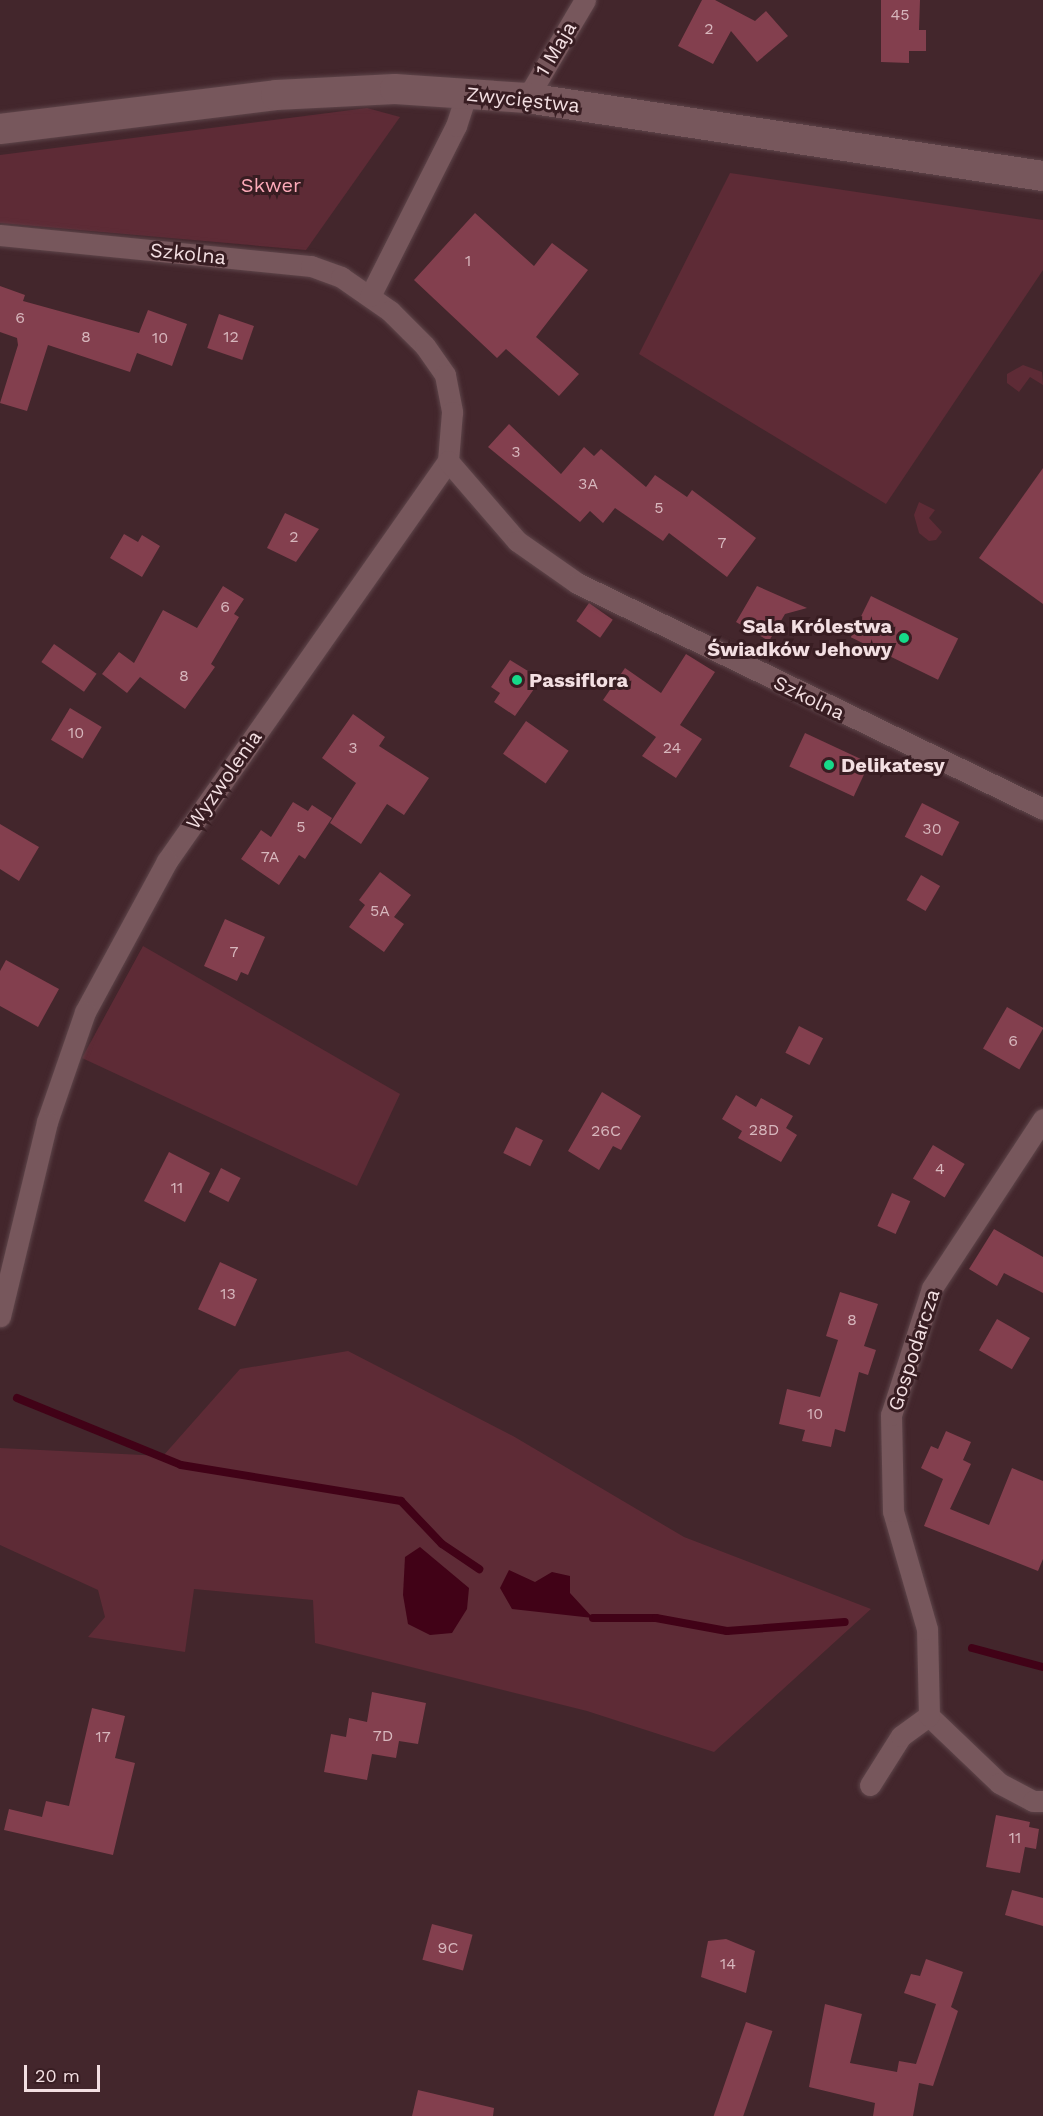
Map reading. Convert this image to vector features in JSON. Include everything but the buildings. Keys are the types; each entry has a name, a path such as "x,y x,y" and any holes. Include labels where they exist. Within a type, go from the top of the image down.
{"main road":[{"name":"Zwycięstwa","path":"0,129 319,92 467,93 527,98 1043,176"}],"street":[{"name":"1 Maja","path":"527,98 585,0"},
{"path":"448,461 452,412 445,375 425,346 370,296 456,126 467,93"},
{"name":"Szkolna","path":"0,234 311,266 341,277 370,296"},
{"name":"Szkolna","path":"448,461 517,541 577,583 1043,809"},
{"name":"Wyzwolenia","path":"0,1316 47,1122 86,1011 102,980 166,861 448,461"},
{"name":"Gospodarcza","path":"929,1716 927,1629 893,1511 891,1415 932,1288 1043,1119"},
{"path":"870,1785 901,1736 929,1716 999,1783 1033,1801 1043,1801"}],"green space":[{"name":"Skwer","path":"367,108 400,117 306,250 0,223 0,155"},
{"path":"730,173 1043,220 1043,270 886,504 639,354"},
{"path":"1023,365 1042,372 1043,385 1030,377 1019,392 1007,383 1007,374"},
{"path":"919,502 935,510 929,518 942,532 936,540 929,541 919,533 914,515"},
{"path":"143,946 400,1094 357,1186 82,1058"},
{"path":"348,1351 513,1436 684,1537 871,1609 714,1752 587,1711 315,1643 313,1600 194,1589 185,1652 88,1637 105,1617 98,1590 0,1545 0,1448 163,1456 240,1369"}],"shaded area":[{"path":"420,1547 469,1588 467,1609 452,1633 430,1635 408,1624 403,1595 405,1557"},
{"path":"509,1570 535,1582 552,1572 570,1576 570,1593 593,1618 512,1609 500,1588"}],"waterway":[{"path":"17,1398 181,1465 401,1501 442,1544 479,1569"},
{"path":"593,1618 656,1618 727,1631 845,1622"},
{"path":"972,1648 1043,1667"}],"place":[{"name":"Sala Królestwa Świadków Jehowy","path":"904,638"},
{"name":"Passiflora","path":"517,680"},
{"name":"Delikatesy","path":"829,765"}]}
